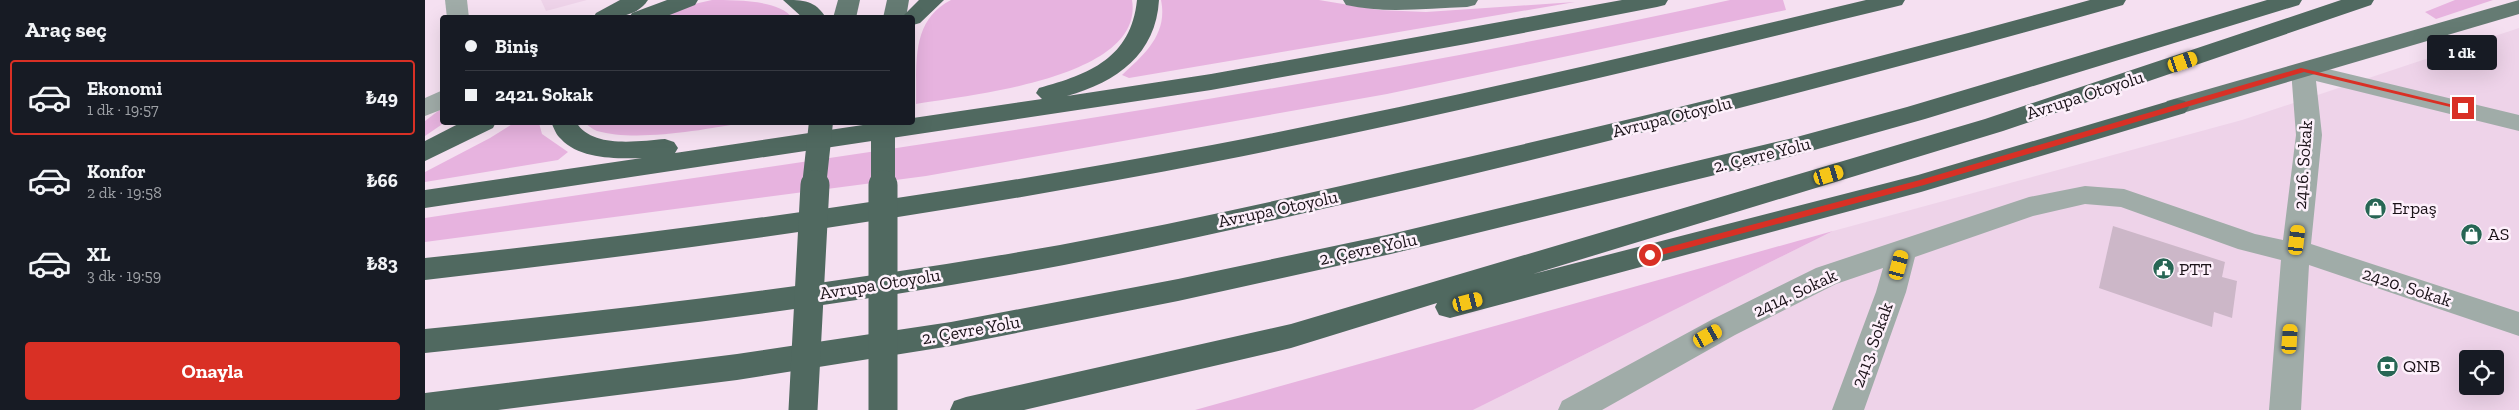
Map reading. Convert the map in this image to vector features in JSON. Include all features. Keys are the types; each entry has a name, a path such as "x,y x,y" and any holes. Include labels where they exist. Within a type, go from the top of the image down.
{"highway":[{"path":"609,15 637,0"},
{"path":"648,15 687,0"},
{"path":"794,0 811,10 814,15"},
{"path":"915,15 933,0"},
{"path":"913,127 1054,92 1089,80 1113,66 1136,44 1141,37 1146,21 1148,0"},
{"path":"425,199 1211,82 1350,59 1657,0"},
{"path":"425,270 848,214 1058,181 1202,155 1509,91 1760,34 1894,0"},
{"name":"Avrupa Otoyolu","path":"425,341 569,327 772,301 1011,264 1188,229 1505,158 1900,60 2115,0"},
{"name":"2. Çevre Yolu","path":"425,406 737,367 951,334 1178,290 1372,248 1647,184 1793,147 1925,110 2291,0"},
{"name":"Avrupa Otoyolu","path":"966,410 1291,336 1994,125 2363,0"},
{"path":"1291,336 1397,320 1539,284 1921,183 2176,107"},
{"path":"425,152 478,125"},
{"path":"564,125 566,129 582,143 612,150 791,144"},
{"path":"803,410 814,191 821,125"},
{"path":"883,125 883,410"}],"main road":[{"path":"845,15 849,0"},
{"path":"895,15 898,0"},
{"path":"1354,0 1383,4 1467,0"},
{"path":"2176,107 2519,7"}],"street":[{"path":"456,0 458,15"},
{"path":"2303,70 2376,89 2436,100 2519,123"},
{"name":"2416. Sokak","path":"2285,410 2296,250 2309,136 2303,70"},
{"path":"425,108 440,100"},
{"name":"2420. Sokak","path":"2029,207 2085,195 2123,198 2248,242 2277,250 2296,250 2519,324"},
{"name":"2414. Sokak","path":"1574,410 1724,327 1826,276 2029,207"},
{"name":"2413. Sokak","path":"1848,410 1891,292 1902,251"}],"shaded area":[{"path":"541,0 587,0 546,11"},
{"path":"712,0 745,1 768,4 789,15 655,15 672,9"},
{"path":"951,0 1132,0 1129,27 1111,48 1083,65 1048,78 1011,88 916,104 917,59 922,32 928,20 938,9"},
{"path":"1161,0 1319,0 1379,10 1426,12 1575,2 1129,78 1122,75 1146,51 1158,33 1162,12"},
{"path":"1730,0 1783,0 1786,10 1387,94 926,176 425,242 425,218 916,145 1243,93 1406,65"},
{"path":"2455,0 2493,0 2436,19 2425,12"},
{"path":"2519,28 2519,410 1473,410 1833,231 2242,120"},
{"path":"440,110 441,125 425,136 425,121"},
{"path":"511,125 540,125 542,134 568,152 558,160 425,182 425,172"},
{"path":"587,125 731,125 649,135 613,134 597,131"},
{"path":"1833,231 1473,410 1195,410"}],"building":[{"name":"PTT","path":"2113,226 2225,262 2222,277 2237,281 2232,318 2214,312 2212,327 2099,288"}],"place":[{"name":"Erpaş","path":"2376,208"},
{"name":"AS","path":"2472,234"},
{"name":"PTT","path":"2163,269"},
{"name":"QNB","path":"2387,366"}],"route":[{"path":"1650,255 1921,183 2034,148 2303,70 2376,89 2436,100 2463,108"}]}
